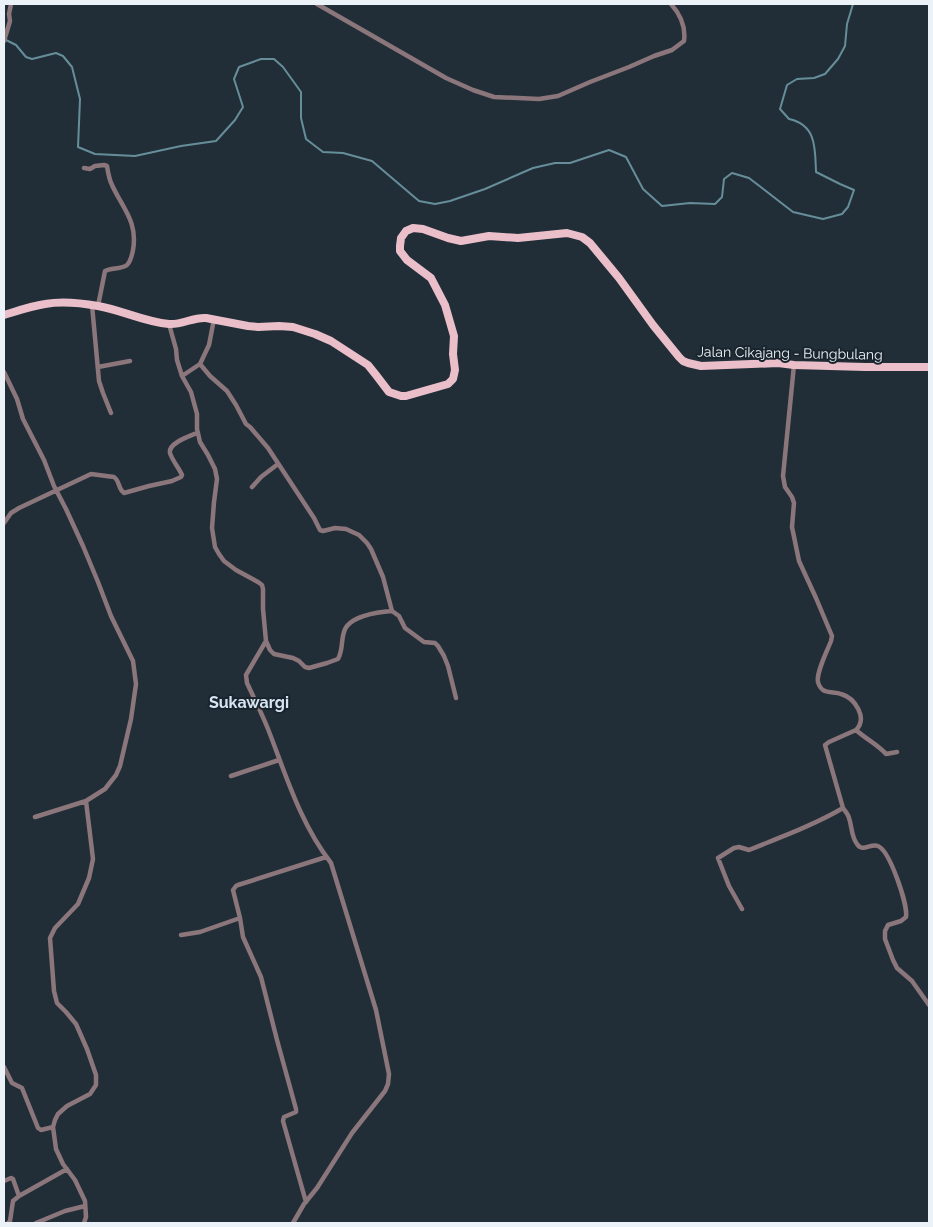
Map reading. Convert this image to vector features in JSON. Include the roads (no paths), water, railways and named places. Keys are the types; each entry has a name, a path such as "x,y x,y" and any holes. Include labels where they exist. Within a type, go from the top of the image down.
{"main road":[{"name":"Jalan Cikajang - Bungbulang","path":"4,315 50,303 71,303 95,306 170,324 178,324 200,317 258,327 293,327 331,341 368,365 392,394 401,396 448,384 453,379 455,370 454,336 445,306 431,278 407,260 400,250 401,238 406,231 413,228 423,229 448,238 460,240 492,235 518,238 567,233 578,235 587,240 597,251 653,326 683,361 701,366 778,363 865,367 929,367"}],"street":[{"path":"4,41 10,21 8,14 11,4"},
{"path":"317,4 446,78 473,90 494,97 539,99 558,96 672,50 684,41 685,35 682,21 671,4"},
{"path":"84,168 90,169 95,166 107,166 112,186 131,219 134,232 134,245 130,260 127,265 105,271 95,306 98,367 101,387 112,413"},
{"path":"182,376 200,364 209,345 214,319"},
{"path":"170,324 177,360 182,376 191,392 197,414 200,442 215,469 217,479 212,528 215,547 224,561 262,585 266,641 270,650 274,654 293,658 305,667 313,668 338,658 341,654 344,631 351,622 375,613 392,611"},
{"path":"98,367 130,361"},
{"path":"200,364 226,391 246,424 256,433 278,464 320,530 346,529 359,535 367,543 383,577 392,611 399,616 405,628 424,642 435,643 438,646 448,666 456,698"},
{"path":"794,365 783,481 794,503 792,527 799,561 832,636 818,675 818,683 825,691 848,697 860,714 861,720 856,730 825,745 843,808 849,818 852,834 857,844 862,848 874,845 880,846 896,874 907,912 906,917 901,921 888,926 885,931 885,939 897,968 912,981 929,1005"},
{"path":"4,372 23,419 44,460 86,553 111,616 133,660 136,684 131,719 120,766 116,775 105,788 86,801 35,817"},
{"path":"4,522 15,510 90,474 114,477 124,493 172,481 182,476 171,455 170,448 180,440 198,433"},
{"path":"252,487 261,477 278,464"},
{"path":"266,641 246,675 247,683 303,817 318,847 330,862 336,878 376,1010 389,1074 385,1091 352,1133 293,1223"},
{"path":"856,730 886,754 897,752"},
{"path":"232,776 280,760"},
{"path":"84,1223 86,1217 85,1201 56,1149 53,1127 58,1114 67,1106 90,1094 96,1086 96,1076 76,1024 57,1003 54,991 50,938 55,928 78,904 89,878 93,859 86,801"},
{"path":"742,909 718,858 734,848 739,847 749,850 810,825 843,808"},
{"path":"306,1202 283,1120 284,1117 296,1112 296,1109 261,977 244,940 233,890 236,886 326,857"},
{"path":"181,935 200,932 240,918"},
{"path":"4,1067 6,1078 12,1084 22,1088 38,1128 41,1130 53,1127"},
{"path":"8,1223 10,1221 12,1202 19,1196 67,1169"},
{"path":"4,1181 13,1179 19,1196"},
{"path":"36,1223 65,1211 86,1206"}],"waterway":[{"path":"6,40 16,45 26,57 32,59 56,53 63,56 72,67 80,99 78,147 95,154 135,156 216,141 235,120 243,107 234,79 239,67 261,59 274,59 283,67 301,92 301,118 306,139 323,152 343,153 372,161 419,201 435,204 450,201 485,189 533,168 555,163 570,163 609,150 626,157 643,189 662,206 690,203 715,204 722,197 724,179 732,173 749,178 793,212 823,219 842,214 848,207 854,190 816,172 813,139 810,132 798,122 789,119 780,109 787,85 797,79 814,78 825,74 838,59 845,46 847,24 853,4"}],"district":[{"name":"Sukawargi","path":"249,702"}]}
